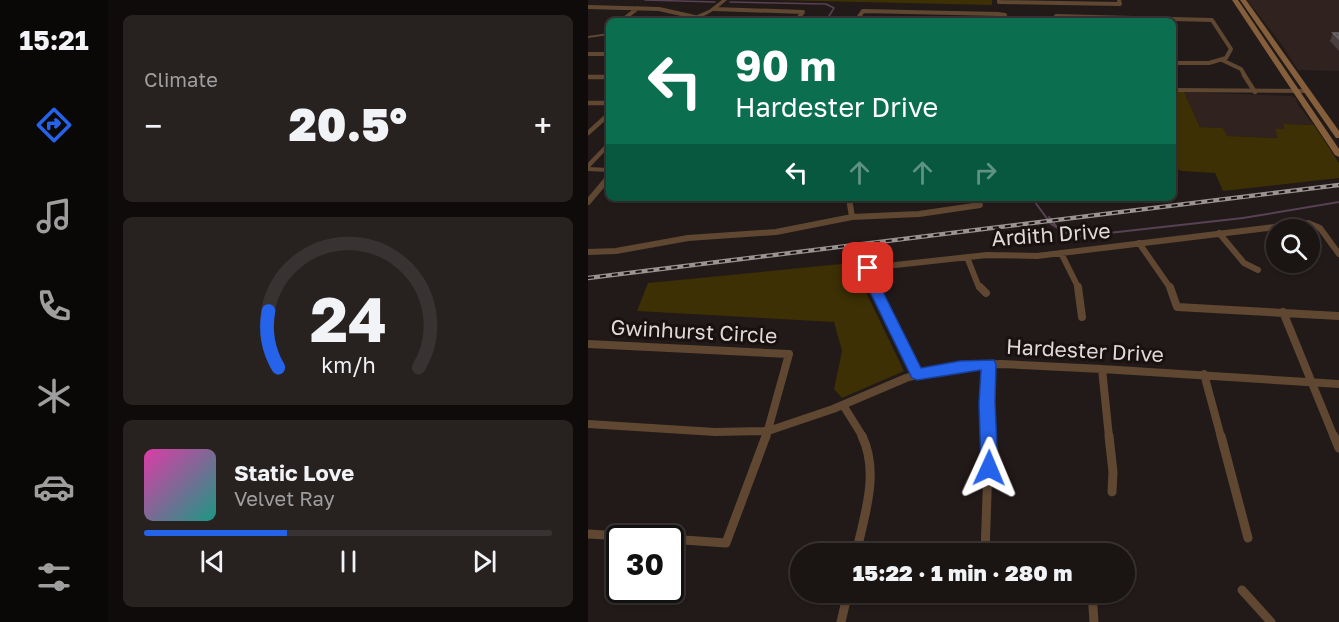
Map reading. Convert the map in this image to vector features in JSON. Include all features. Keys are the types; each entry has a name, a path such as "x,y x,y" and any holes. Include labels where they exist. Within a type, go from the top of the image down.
{"main road":[{"path":"1235,0 1244,8 1250,9"},
{"path":"1235,0 1339,156"},
{"path":"1243,0 1339,136"},
{"path":"1252,26 1265,36 1271,37"},
{"path":"1260,37 1280,51"}],"street":[{"path":"589,8 667,10 695,17 714,9 725,0"},
{"path":"999,0 999,2 1120,4 1119,0"},
{"path":"625,18 638,8"},
{"path":"714,9 803,12 798,18"},
{"path":"858,18 864,11 1005,15 1006,18"},
{"path":"907,18 910,12"},
{"path":"956,18 957,14"},
{"path":"1056,18 1062,16 1113,18"},
{"path":"1176,20 1212,20 1231,49 1228,56 1222,60 1176,63"},
{"path":"588,37 606,34"},
{"path":"588,54 606,54"},
{"path":"1222,60 1244,71 1255,92"},
{"path":"588,77 606,77"},
{"path":"1176,90 1308,92"},
{"path":"588,103 606,103"},
{"path":"588,133 606,117"},
{"path":"588,167 606,147"},
{"path":"588,167 606,170"},
{"path":"588,202 606,181"},
{"path":"849,201 852,217"},
{"path":"588,252 616,251 688,238 776,231 852,217 919,214 980,205"},
{"name":"Ardith Drive","path":"917,375 877,294 868,268 967,257 1061,253 1308,223 1320,228 1339,254"},
{"path":"1219,233 1244,262 1258,270"},
{"path":"1139,243 1170,287 1177,307 1339,316"},
{"path":"1061,253 1078,284 1082,317"},
{"path":"967,257 978,285 987,293"},
{"path":"1283,312 1339,448"},
{"name":"Gwinhurst Circle","path":"588,344 789,354 768,431"},
{"path":"986,543 990,447 987,403 989,364"},
{"name":"Hardester Drive","path":"588,424 715,432 768,431 843,405 917,375 960,366 989,364 1204,374 1339,384"},
{"path":"1102,369 1113,472 1112,492"},
{"path":"1204,374 1248,538"},
{"path":"843,405 863,437 870,462 869,490 858,543"},
{"path":"684,540 726,543 768,431"},
{"path":"588,534 606,535"},
{"path":"1242,591 1271,622"},
{"path":"842,622 846,603"},
{"path":"1093,603 1094,622"}],"shaded area":[{"path":"772,0 992,0 992,5"},
{"path":"1247,0 1339,0 1339,71 1298,70"},
{"path":"1176,92 1184,92 1200,127 1223,128 1227,136 1278,138 1275,129 1285,129 1283,124 1314,125 1339,163 1339,178 1223,191 1215,173 1176,169"},
{"path":"1184,92 1291,96 1296,98 1298,105 1314,125 1284,124 1286,129 1276,129 1278,138 1227,136 1223,128 1200,127"},
{"path":"852,263 904,371 842,398 834,389 842,351 834,322 637,311 648,283"}],"waterway":[{"path":"645,0 715,2"},
{"path":"730,2 826,4 834,8 828,18"},
{"path":"1034,201 1051,224 1073,237 1243,218 1339,202"},
{"path":"1049,217 1056,226"}],"railway":[{"path":"588,278 1339,185"}],"route":[{"path":"868,268 877,294 917,375 938,369 989,364 987,403 989,468"}]}
